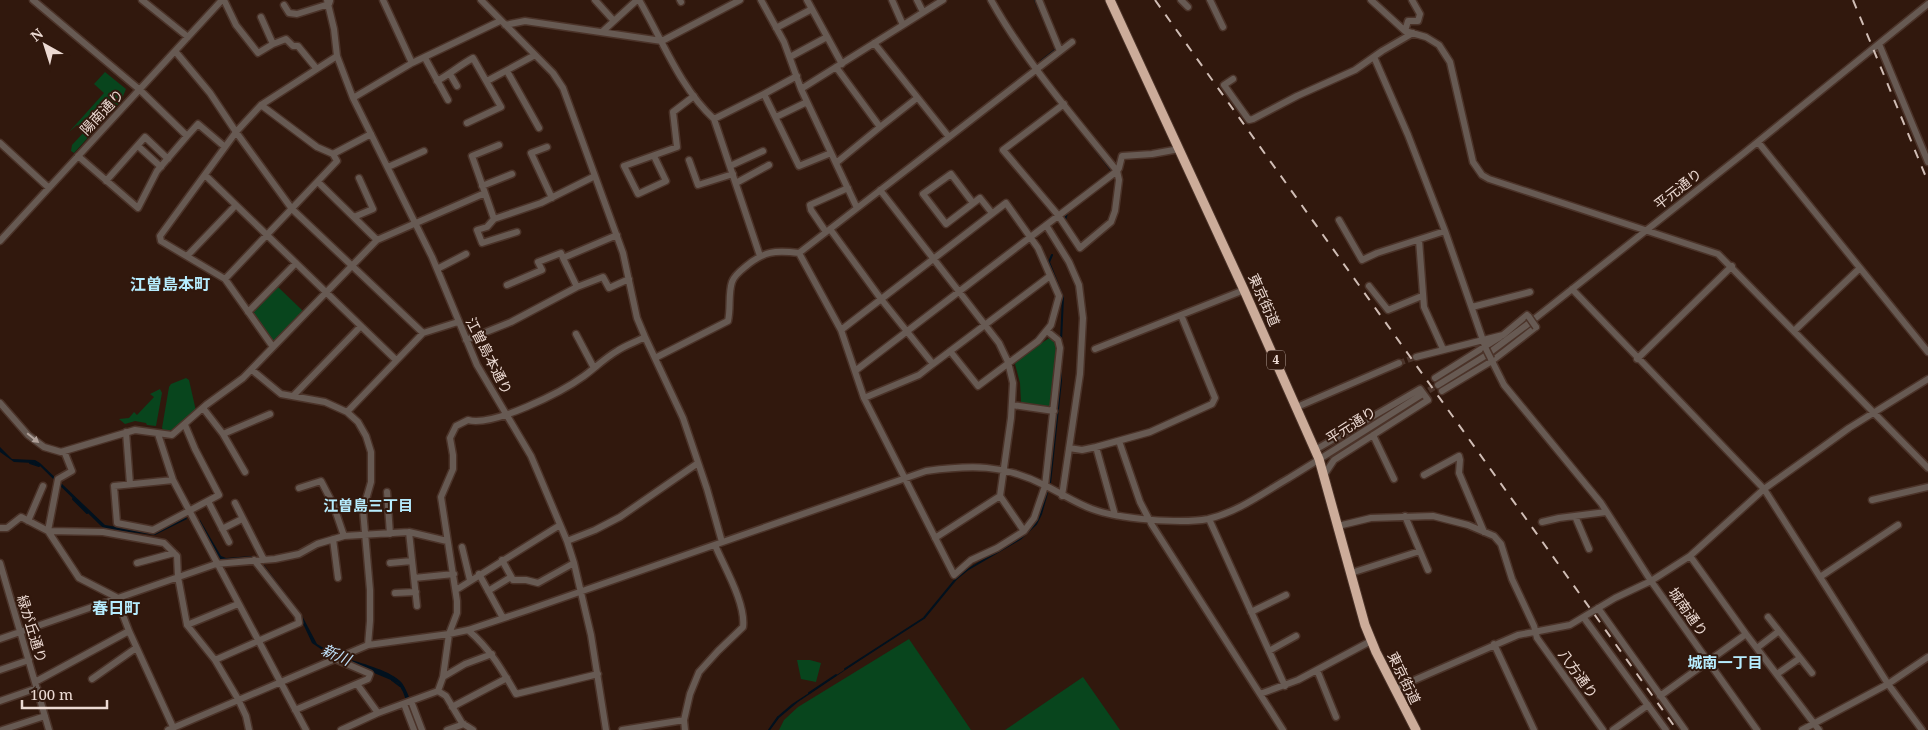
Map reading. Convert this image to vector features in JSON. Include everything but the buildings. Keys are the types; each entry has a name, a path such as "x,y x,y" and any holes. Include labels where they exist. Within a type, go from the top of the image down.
{"highway":[{"name":"東京街道","path":"1110,0 1244,290 1319,459 1362,616 1371,641 1416,730"}],"street":[{"path":"33,0 140,90 187,136"},
{"path":"142,0 188,37"},
{"path":"223,0 236,25 258,54 286,38 293,46 298,46 316,68"},
{"name":"陽南通り","path":"0,241 223,0"},
{"path":"383,0 412,63"},
{"path":"481,0 553,73 563,88 623,253 638,318 683,418 722,542"},
{"path":"595,0 614,21"},
{"path":"602,32 638,0 683,81 704,110 714,119 760,256"},
{"path":"353,98 412,63 503,23 525,21 662,41 740,0"},
{"path":"761,0 790,57 801,89 857,208"},
{"path":"807,0 827,37 839,66 880,127"},
{"path":"892,0 903,25"},
{"path":"918,0 923,12"},
{"path":"801,89 943,0"},
{"path":"991,0 1004,23 1117,171 1119,180 1116,211 1111,222 1080,248 1058,215 1003,150 1064,104"},
{"path":"1039,0 1060,51"},
{"path":"1181,0 1188,7"},
{"path":"1210,0 1223,27"},
{"path":"1371,0 1405,31 1426,36 1439,45 1450,62 1473,162 1482,176 1718,254 1732,266 1928,468"},
{"path":"1405,31 1408,21 1418,21 1420,14 1412,0"},
{"path":"284,5 289,13 297,14 329,1"},
{"name":"江曽島本通り","path":"329,1 337,56 353,98 437,269 458,322 482,374 530,456 567,541 581,592 598,674 604,729"},
{"name":"平元通り","path":"1438,385 1485,356 1528,324 1758,142 1928,4"},
{"path":"776,28 812,9"},
{"path":"261,17 273,44"},
{"path":"1232,79 1224,86 1249,120 1253,119 1297,96 1355,70 1413,32"},
{"path":"790,57 827,37"},
{"path":"655,358 728,321 732,281 760,256 781,251 799,252 1072,42"},
{"path":"874,43 948,137"},
{"path":"1879,44 1928,162"},
{"path":"175,51 210,93 292,209 423,333"},
{"path":"488,81 535,55"},
{"path":"272,347 225,279 161,240 160,236 236,132 261,105 337,56"},
{"name":"城南通り","path":"1374,57 1408,135 1445,231 1482,338 1504,385 1606,512 1651,581 1757,730"},
{"path":"425,58 448,100"},
{"path":"437,81 473,58 488,81 500,107 467,123"},
{"path":"507,70 538,128"},
{"path":"450,74 457,86"},
{"path":"714,119 798,76"},
{"path":"764,94 799,166 831,153"},
{"path":"654,156 666,182 638,194 624,166 677,147 673,112 694,96"},
{"path":"836,163 918,98"},
{"path":"776,117 807,102"},
{"path":"225,279 337,161 333,154 316,147 261,105"},
{"path":"78,156 138,208 160,167 198,124 225,147"},
{"path":"333,154 371,134"},
{"path":"106,181 145,138 168,159"},
{"path":"1758,142 1928,352"},
{"path":"0,143 49,188"},
{"path":"494,219 472,156 499,145"},
{"path":"138,146 160,167"},
{"path":"547,147 531,153 552,198"},
{"path":"855,371 1117,171 1120,168 1122,156 1152,154 1179,149"},
{"path":"388,167 424,151"},
{"path":"730,166 763,151"},
{"path":"689,160 698,185 733,174"},
{"path":"736,183 769,165"},
{"path":"0,403 28,435 44,447 64,451 135,430 172,435 252,370 272,347 377,240 512,174"},
{"path":"973,203 951,174 923,194 946,224 980,198 992,213"},
{"path":"205,175 396,360"},
{"path":"517,232 482,243 477,230 487,227 494,219 552,198 595,176"},
{"path":"354,217 373,209 359,178"},
{"path":"318,182 377,240"},
{"path":"848,188 810,205 811,210 933,364"},
{"path":"880,190 986,326 999,344 1008,362 1013,383 1012,405 1000,496 1024,531"},
{"path":"841,330 1006,203 1038,248 1059,296 1051,325 1038,341 978,386 950,351"},
{"path":"187,256 236,205"},
{"path":"1339,220 1362,260 1377,253 1445,231"},
{"path":"1046,225 1069,262 1079,285 1083,318 1080,374 1062,496"},
{"path":"563,258 616,235"},
{"path":"1419,240 1424,307 1443,349"},
{"path":"799,252 841,330 864,398 954,574 972,560 997,548 1024,531 1034,518 1045,486 1060,348 1058,340 1046,331"},
{"path":"507,285 542,270 538,262 561,253 576,287"},
{"path":"437,269 466,254"},
{"path":"248,312 296,263"},
{"path":"1637,359 1732,266"},
{"path":"1794,330 1860,268"},
{"path":"864,398 919,375 1050,276"},
{"path":"466,340 511,322 576,287 603,277 609,288 629,279"},
{"path":"1369,286 1388,310 1422,296"},
{"path":"1572,289 1764,490 1888,684 1922,730"},
{"path":"1095,349 1244,290"},
{"path":"1472,307 1530,292"},
{"path":"1069,448 1082,450 1150,432 1212,404 1215,398 1180,315"},
{"path":"1434,378 1486,348 1527,315 1536,327 1491,360 1442,391"},
{"path":"346,412 423,333 458,322"},
{"path":"294,395 361,326"},
{"path":"576,334 594,368"},
{"path":"1416,357 1482,338 1503,334"},
{"path":"341,730 378,713 438,690 443,677 449,634 457,613 454,574 447,541 442,497 453,469 450,438 456,426 468,420 476,422 506,414 567,387 617,350 645,337"},
{"path":"1296,407 1399,363"},
{"path":"252,370 281,394 325,402 346,412 358,422 366,436 372,452 371,482 363,510 370,590 368,645"},
{"path":"1394,689 1518,635 1570,625 1598,608 1651,581 1690,556 1764,490 1848,428 1928,380"},
{"path":"1315,450 1420,389 1428,400 1334,460 1324,475"},
{"name":"平元通り","path":"171,729 333,658 368,645 468,630 926,471 960,466 1004,470 1045,486 1062,496 1094,510 1114,515 1184,521 1208,519 1242,507 1421,395"},
{"path":"1012,405 1054,411"},
{"path":"204,408 224,434 245,472"},
{"path":"224,434 270,414"},
{"path":"173,480 114,486 116,523 153,530 219,495 185,425"},
{"path":"126,432 130,484"},
{"path":"158,434 173,480 306,730"},
{"path":"1373,435 1394,479"},
{"path":"1119,441 1140,502 1149,518 1284,730"},
{"path":"1096,447 1114,515"},
{"path":"64,451 72,472 58,479 48,531 78,578 116,598 128,631 171,729"},
{"path":"1424,474 1459,456 1459,473 1484,532"},
{"path":"567,541 620,517 698,463"},
{"path":"300,488 321,480 333,504 344,536"},
{"path":"28,521 43,486"},
{"path":"1872,500 1928,487"},
{"path":"387,492 390,534"},
{"path":"935,538 1000,496"},
{"path":"208,501 229,542"},
{"path":"235,503 264,560"},
{"path":"1542,522 1606,512"},
{"path":"1405,516 1428,570"},
{"path":"1338,526 1371,518 1433,516 1468,525 1484,532"},
{"path":"1575,516 1589,549"},
{"path":"0,528 7,528 21,517 48,531 103,532 164,543 177,556 178,577 187,625 215,660 238,699 246,716 249,730"},
{"path":"222,529 242,519"},
{"path":"1208,519 1285,686"},
{"path":"456,590 560,525"},
{"path":"1820,577 1898,525"},
{"path":"0,639 216,564 264,560 298,554 317,544 344,536 408,532 447,541"},
{"path":"408,532 417,606"},
{"name":"八方通り","path":"1484,532 1494,536 1501,544 1512,579 1534,626 1537,638 1602,730"},
{"path":"333,539 338,578"},
{"path":"685,730 684,720 690,694 699,672 743,627 744,619 739,602 715,545"},
{"path":"462,547 470,580"},
{"path":"1351,573 1420,551"},
{"path":"137,563 174,552"},
{"path":"1690,556 1756,648 1819,730"},
{"path":"215,660 299,624 298,616 254,560"},
{"path":"390,563 412,560"},
{"path":"502,560 513,580 526,580 538,583 574,563"},
{"name":"緑が丘通り","path":"0,563 49,730"},
{"path":"414,578 454,574"},
{"path":"479,574 503,618"},
{"path":"488,591 511,577"},
{"path":"394,593 416,592"},
{"path":"1252,612 1286,596"},
{"path":"187,625 238,604"},
{"path":"1598,608 1685,730"},
{"path":"1768,617 1812,673"},
{"path":"1584,618 1666,730"},
{"path":"468,630 492,654 516,694 598,674"},
{"path":"0,701 36,685 128,631"},
{"path":"1756,648 1779,631"},
{"path":"1660,696 1746,634"},
{"path":"1269,651 1296,636"},
{"path":"1260,694 1285,686 1371,641"},
{"path":"1494,644 1534,730"},
{"path":"92,679 136,648"},
{"path":"443,677 465,664 492,654"},
{"path":"1802,730 1888,684 1928,657"},
{"path":"295,710 368,679 370,674 333,658"},
{"path":"1777,674 1800,658"},
{"path":"0,670 29,660"},
{"path":"1316,670 1336,717"},
{"path":"452,707 507,678"},
{"path":"357,684 378,713"},
{"path":"438,690 446,696 464,724 473,730"},
{"path":"411,701 422,730"},
{"path":"404,704 414,730"},
{"path":"1613,730 1648,705"},
{"path":"2,730 45,716"},
{"path":"622,730 684,720"},
{"path":"450,729 464,724"}],"green space":[{"path":"105,72 126,89 121,101 74,153 71,151 72,145 84,132 77,125 69,132 104,93 94,84"},
{"path":"278,287 303,311 275,341 271,339 253,314 254,310"},
{"path":"1051,337 1058,342 1053,405 1049,408 1021,402 1020,383 1015,364 1020,357"},
{"path":"186,378 189,380 196,411 177,430 164,431 162,428 169,387 171,384"},
{"path":"160,389 162,393 156,426 135,421 125,424 119,419 129,418 134,412 137,415 154,397 150,394"},
{"path":"909,639 971,730 779,730 784,720 798,707"},
{"path":"797,660 810,660 821,663 816,682 801,679"},
{"path":"1083,677 1120,730 1005,730"}],"water":[{"path":"0,447 12,459 35,460 40,463 105,525 153,533 186,517 187,519 155,535 105,529 40,466 33,463 14,462 0,452"},
{"path":"200,520 221,556 226,558 252,556 252,559 220,559 216,556 198,521"},
{"path":"264,565 300,612 317,644 329,651 328,654 312,643 299,615 263,567"},
{"path":"878,648 798,702 779,718 770,730 778,716 792,704"},
{"path":"349,659 385,671 402,683 410,699 419,730 417,730 398,683 348,662"}],"waterway":[{"path":"1035,0 1045,23"},
{"path":"1041,61 1055,50 1055,46"},
{"path":"1091,144 1111,170 1111,173"},
{"path":"1065,220 1067,213"},
{"path":"1052,255 1049,262 1063,297 1061,341"},
{"path":"1050,483 1061,366"},
{"name":"新川","path":"30,463 39,466"},
{"path":"845,669 924,618 956,579 967,570 1020,539 1036,524 1047,493"},
{"name":"新川","path":"73,499 87,513"},
{"name":"新川","path":"328,652 338,656"},
{"path":"809,693 836,675"},
{"name":"新川","path":"392,680 400,686"},
{"path":"769,730 778,717"}],"tunnel":[{"path":"1399,363 1416,357"},
{"path":"1421,395 1438,385"}],"railway":[{"path":"1155,0 1677,730"},
{"path":"1853,0 1928,182"}],"district":[{"name":"江曽島本町","path":"170,284"},
{"name":"江曽島三丁目","path":"368,506"},
{"name":"春日町","path":"116,608"},
{"name":"城南一丁目","path":"1725,663"}]}
